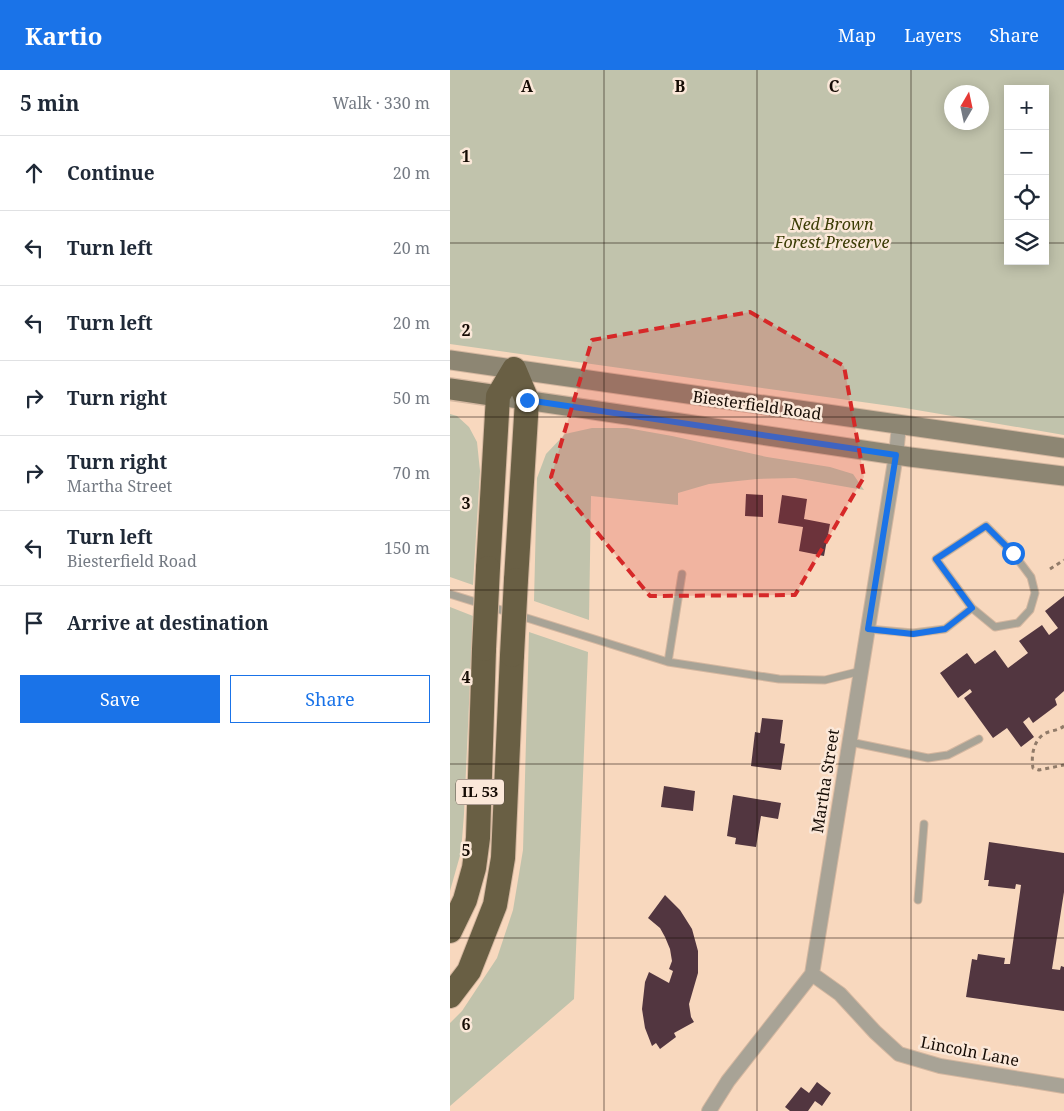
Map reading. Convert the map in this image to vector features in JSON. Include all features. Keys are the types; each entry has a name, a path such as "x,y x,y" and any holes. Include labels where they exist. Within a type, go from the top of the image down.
{"highway":[{"name":"IL 53","path":"450,930 465,900 474,868 478,838 484,649 498,396 514,369"},
{"path":"450,996 469,971 495,905 503,858 512,655 527,400 514,369"}],"main road":[{"name":"Biesterfield Road","path":"450,360 1064,448"},
{"name":"Biesterfield Road","path":"450,389 903,456 1064,476"}],"street":[{"name":"Martha Street","path":"709,1111 728,1081 812,974 868,629 903,456 900,425"},
{"name":"Lincoln Lane","path":"812,974 840,994 875,1032 899,1054 940,1066 1064,1086"}],"lane":[{"path":"986,526 1013,553 1031,577 1036,593 1030,610 1018,623 995,627 972,608 936,559 986,526"},
{"path":"668,662 682,574"},
{"path":"450,594 668,662 779,679 826,680 861,671"},
{"path":"868,629 913,634 945,629 972,608"},
{"path":"850,742 928,758 948,755 978,739"},
{"path":"918,900 924,824"}],"path":[{"path":"1050,569 1064,560"},
{"path":"1064,726 1061,729 1044,734 1034,747 1032,762 1033,768 1039,770 1064,765"}],"highlighted area":[{"path":"750,312 844,366 864,477 795,595 650,596 551,477 592,340"}],"green space":[{"name":"Ned Brown Forest Preserve","path":"450,70 1064,70 1064,435 905,408 450,344"},
{"path":"450,414 457,416 469,427 477,442 480,471 473,585 450,577"},
{"path":"592,428 627,428 767,457 830,467 853,474 864,490 795,478 757,479 709,484 678,493 678,505 591,496 589,620 534,601 537,478 546,454 565,434"},
{"path":"450,607 473,616 461,852 450,891"},
{"path":"529,632 588,652 574,999 450,1106 450,1023 462,1011 497,958 513,910 523,850"}],"building":[{"path":"746,494 763,495 763,517 745,516"},
{"path":"782,495 807,499 804,519 830,524 824,556 799,551 803,527 778,523"},
{"path":"1064,596 1064,691 1055,699 1057,705 1033,723 1029,717 1023,722 1034,737 1021,747 1007,728 993,738 964,698 972,692 970,689 958,698 940,673 967,653 975,664 995,650 1008,668 1028,653 1019,641 1042,625 1049,635 1058,628 1045,611"},
{"path":"762,718 783,720 780,743 785,744 781,770 751,766 755,732 760,733"},
{"path":"664,786 695,791 693,811 661,807"},
{"path":"733,795 781,803 778,819 761,816 756,847 735,844 736,838 727,836"},
{"path":"989,842 1064,853 1064,892 1052,969 1060,970 1061,966 1064,967 1064,1011 966,997 972,959 977,960 978,954 1005,958 1004,964 1010,964 1021,885 1016,884 1015,889 988,886 989,880 984,880"},
{"path":"665,895 680,910 692,929 698,951 698,973 689,1004 691,1017 694,1022 674,1033 676,1037 660,1049 656,1043 652,1046 645,1028 642,1009 645,982 649,972 669,983 673,971 669,969 672,961 665,937 660,928 648,918"},
{"path":"817,1082 831,1093 822,1106 815,1101 808,1111 790,1111 785,1107 801,1087 809,1093"}],"route":[{"path":"527,400 896,455 868,629 913,634 945,629 972,608 936,559 986,526 1013,553"}]}
